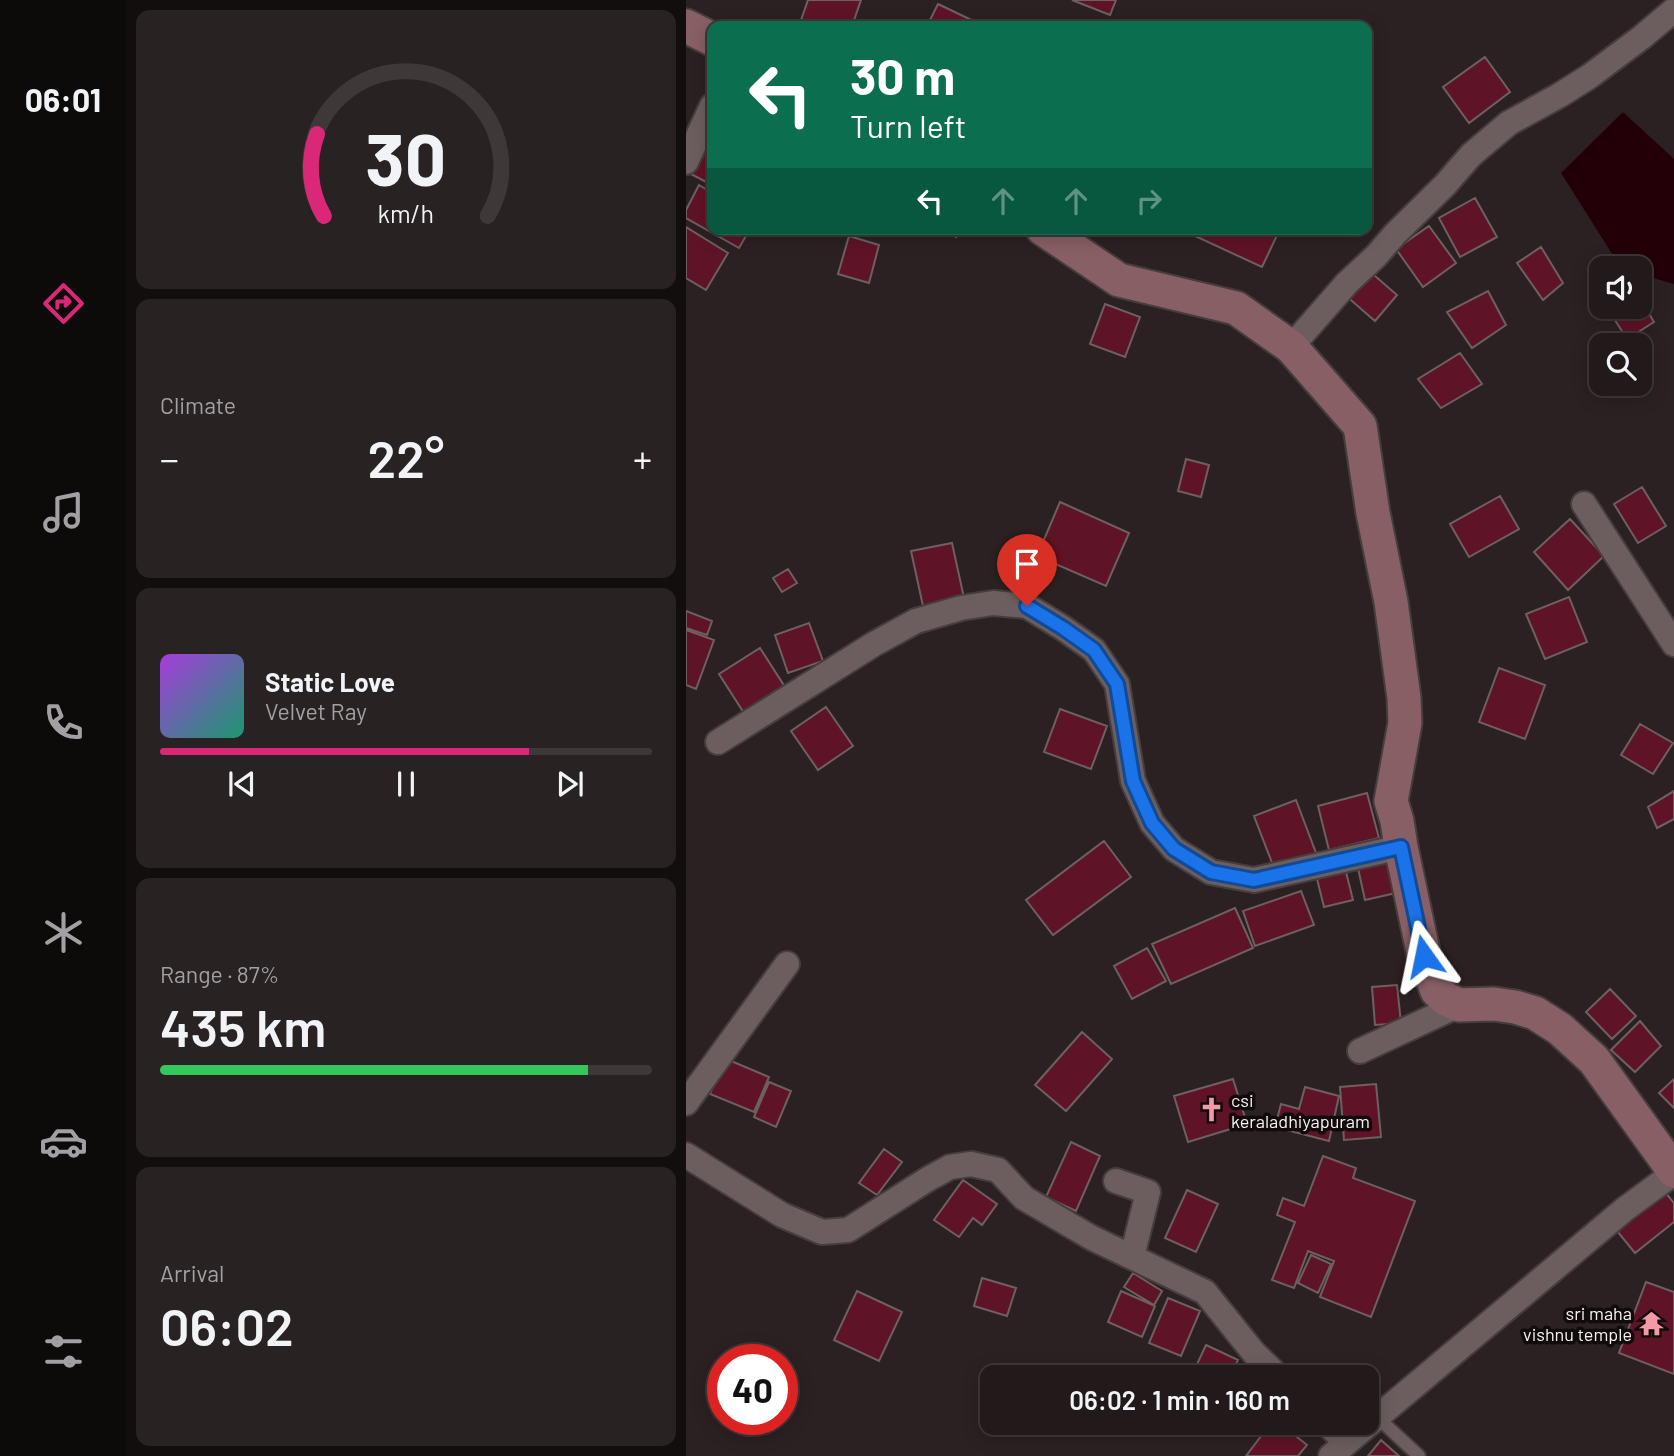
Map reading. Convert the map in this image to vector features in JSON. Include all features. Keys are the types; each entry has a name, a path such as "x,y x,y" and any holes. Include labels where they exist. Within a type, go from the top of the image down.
{"street":[{"path":"1291,347 1347,283 1445,185 1471,155 1509,123 1590,76 1674,10"},
{"path":"686,26 707,36"},
{"path":"686,162 707,117"},
{"path":"1052,235 1119,280 1236,308 1291,347 1360,426 1373,513 1391,602 1404,698 1405,723 1391,801 1424,956 1437,991 1459,1005"},
{"path":"1584,504 1674,644"},
{"path":"718,742 874,644 916,621 961,608 993,603 1027,606 1094,650 1117,684 1133,781 1152,823 1174,849 1211,872 1254,880 1401,847"},
{"path":"686,1103 787,964"},
{"path":"1360,1051 1459,1005 1494,1004 1535,1013 1560,1029 1594,1060 1674,1172 1625,1209 1379,1415"},
{"path":"686,1154 782,1215 822,1232 848,1230 950,1167 971,1164 999,1170 1024,1198 1092,1238 1205,1292 1266,1365"},
{"path":"1116,1181 1148,1192 1132,1257"},
{"path":"1338,1449 1355,1435"}],"lane":[{"path":"1379,1419 1419,1456"}],"shaded area":[{"path":"1623,112 1674,159 1674,284 1652,278 1652,256 1613,256 1561,173"}],"building":[{"path":"808,0 861,0 854,21 801,21"},
{"path":"1072,0 1116,0 1110,15"},
{"path":"938,4 974,21 930,21"},
{"path":"1485,57 1510,92 1469,123 1443,87"},
{"path":"707,140 707,182 689,173"},
{"path":"699,185 707,190 707,230 686,218 686,210"},
{"path":"1475,198 1497,237 1460,257 1439,218"},
{"path":"1429,226 1456,263 1423,287 1396,249"},
{"path":"686,227 728,253 706,290 686,278"},
{"path":"716,235 747,235 739,248"},
{"path":"1193,235 1277,235 1262,267"},
{"path":"849,236 879,245 869,283 838,274"},
{"path":"1541,247 1563,283 1543,300 1517,263"},
{"path":"1367,269 1397,295 1375,321 1345,295"},
{"path":"1488,291 1506,325 1472,348 1447,312"},
{"path":"1105,304 1140,317 1125,357 1090,344"},
{"path":"1614,319 1652,319 1654,322 1637,333 1623,333"},
{"path":"1460,353 1482,384 1441,408 1418,379"},
{"path":"1186,459 1209,465 1201,497 1178,491"},
{"path":"1642,487 1666,526 1638,543 1614,504"},
{"path":"1500,496 1519,529 1469,557 1450,524"},
{"path":"1060,502 1129,533 1106,586 1037,556"},
{"path":"1570,519 1604,556 1568,590 1534,552"},
{"path":"952,543 964,598 923,606 911,551"},
{"path":"788,569 797,583 782,592 773,578"},
{"path":"1569,597 1587,642 1545,659 1526,614"},
{"path":"686,611 712,621 707,635 686,628"},
{"path":"809,623 823,661 788,673 775,635"},
{"path":"686,630 714,640 696,689 686,685"},
{"path":"760,648 785,687 744,713 719,674"},
{"path":"1499,668 1545,685 1525,739 1479,722"},
{"path":"826,707 853,746 818,770 791,731"},
{"path":"1060,709 1107,726 1091,769 1044,752"},
{"path":"1640,724 1673,743 1653,774 1621,755"},
{"path":"1674,791 1674,819 1657,828 1648,807"},
{"path":"1367,793 1379,838 1329,850 1318,806"},
{"path":"1296,800 1316,853 1274,868 1254,816"},
{"path":"1104,841 1131,877 1053,935 1026,900"},
{"path":"1387,853 1396,893 1365,900 1356,859"},
{"path":"1345,868 1353,900 1324,907 1316,875"},
{"path":"1301,891 1314,925 1255,946 1243,911"},
{"path":"1235,908 1253,948 1171,984 1152,944"},
{"path":"1147,948 1166,981 1132,999 1114,966"},
{"path":"1397,985 1401,1023 1375,1025 1372,987"},
{"path":"1610,989 1636,1016 1612,1039 1586,1012"},
{"path":"1640,1021 1661,1046 1635,1072 1611,1050"},
{"path":"1082,1032 1112,1059 1066,1111 1035,1085"},
{"path":"724,1058 769,1077 754,1112 710,1094"},
{"name":"csi keraladhiyapuram","path":"1233,1079 1247,1124 1188,1142 1174,1096"},
{"path":"1674,1079 1674,1108 1659,1093"},
{"path":"769,1082 791,1091 776,1127 754,1117"},
{"path":"1376,1084 1381,1137 1344,1140 1340,1087"},
{"path":"1305,1087 1339,1096 1329,1141 1275,1127 1281,1104 1299,1109"},
{"path":"1071,1142 1100,1156 1076,1211 1046,1197"},
{"path":"884,1149 902,1162 877,1195 859,1183"},
{"path":"1323,1156 1356,1168 1353,1178 1415,1201 1371,1317 1320,1297 1334,1261 1308,1251 1294,1288 1272,1280 1295,1222 1277,1215 1283,1198 1304,1206"},
{"path":"963,1180 997,1204 982,1225 973,1218 959,1237 934,1220"},
{"path":"1187,1190 1218,1204 1196,1252 1165,1238"},
{"path":"1665,1192 1674,1203 1674,1222 1635,1253 1617,1231"},
{"path":"1311,1255 1331,1264 1318,1293 1298,1283"},
{"path":"1133,1273 1162,1291 1154,1305 1124,1287"},
{"path":"982,1278 1016,1288 1007,1316 974,1306"},
{"name":"sri maha vishnu temple","path":"1646,1282 1674,1292 1674,1374 1619,1353"},
{"path":"857,1291 902,1312 879,1361 834,1340"},
{"path":"1121,1291 1155,1306 1142,1337 1108,1322"},
{"path":"1168,1298 1200,1311 1181,1356 1149,1343"},
{"path":"1206,1345 1238,1360 1236,1365 1197,1365"},
{"path":"1262,1435 1294,1435 1307,1445 1298,1456 1246,1456"},
{"path":"1381,1440 1399,1456 1368,1456"}],"place":[{"name":"csi keraladhiyapuram","path":"1211,1110"},
{"name":"sri maha vishnu temple","path":"1652,1323"}],"route":[{"path":"1027,606 1094,650 1117,684 1133,781 1152,823 1174,849 1211,872 1254,880 1401,847 1424,956"}]}
